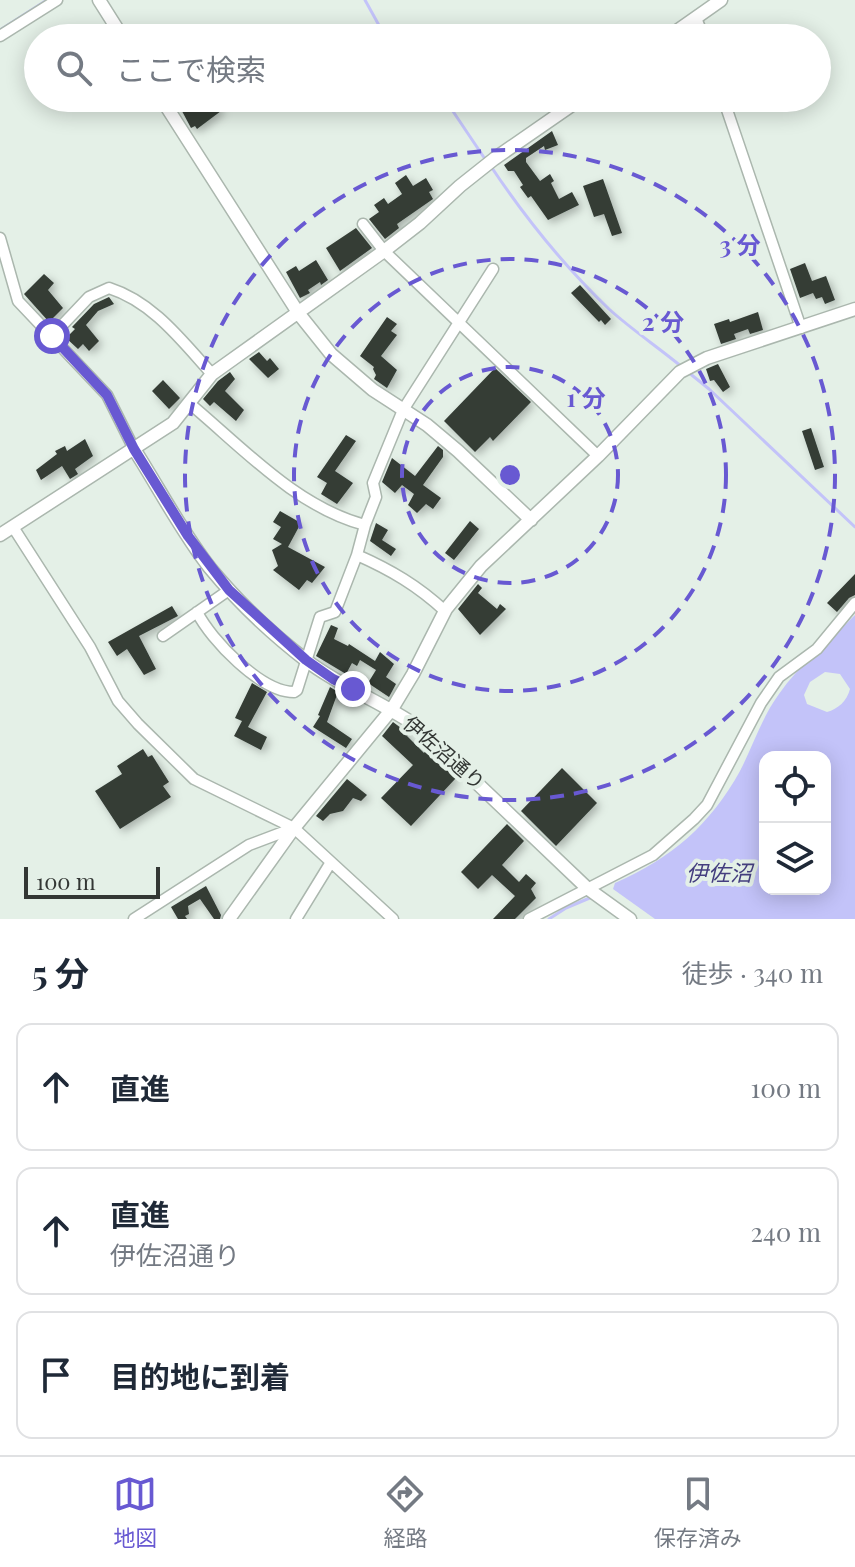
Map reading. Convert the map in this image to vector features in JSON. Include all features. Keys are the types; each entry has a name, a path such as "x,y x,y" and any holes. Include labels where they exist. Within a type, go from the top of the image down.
{"street":[{"path":"0,36 57,0"},
{"path":"99,0 114,24"},
{"path":"687,24 721,0"},
{"path":"696,18 698,24"},
{"path":"170,112 316,337 347,370 458,451 531,520"},
{"path":"0,535 173,423 212,374 384,251 494,159 562,112"},
{"path":"728,112 801,328"},
{"path":"363,224 384,251 598,456"},
{"path":"0,238 18,301 107,395 134,449"},
{"path":"197,612 204,627 217,642 262,680 283,691 297,690 320,617 335,612 357,555 376,497 373,483 403,410 493,269"},
{"path":"52,336 89,297 109,288 131,296 159,317 212,374"},
{"path":"229,919 294,828 392,709 445,611 481,566 598,456 670,381 691,365 855,309"},
{"path":"189,403 314,504 365,525"},
{"name":"伊佐沼通り","path":"134,449 188,536 229,590 306,660 333,679 392,709 441,747 587,888 630,919"},
{"path":"13,527 90,647 118,701 138,724 194,779 294,828 393,919"},
{"path":"357,555 419,587 445,611"},
{"path":"163,636 229,590"},
{"path":"529,919 653,855 694,819 707,805 761,703 779,677 817,649 855,603"},
{"path":"134,919 249,845 294,828"},
{"path":"296,919 331,862"}],"water":[{"name":"伊佐沼","path":"855,615 855,919 655,919 613,889 615,883 672,851 716,808 740,771 773,703 805,663","holes":["825,672 840,674 850,689 842,704 827,712 807,704 804,695 810,682"]}],"building":[{"path":"182,112 220,112 197,129 195,126 191,128"},
{"path":"552,131 558,145 545,150 544,146 526,158 526,162 540,181 550,174 559,199 572,192 579,205 548,220 531,196 528,198 520,187 523,185 514,171 508,171 504,165"},
{"path":"406,175 413,186 426,178 433,190 429,192 433,199 397,224 399,228 385,239 369,219 379,212 374,205 384,198 388,204 402,194 395,183"},
{"path":"603,179 622,233 612,236 604,214 594,217 583,186"},
{"path":"356,228 372,248 340,271 326,248"},
{"path":"316,260 328,280 321,285 320,282 300,298 286,272 296,266 299,271"},
{"path":"805,263 812,281 826,276 835,300 825,304 822,297 816,299 813,293 800,298 790,269"},
{"path":"44,274 54,283 48,290 63,308 49,322 24,294"},
{"path":"580,285 611,319 605,325 571,293"},
{"path":"109,297 114,304 98,311 86,325 99,341 89,351 83,344 78,349 66,338 75,329 72,327 94,304"},
{"path":"758,312 763,330 750,334 748,329 734,334 736,339 721,344 714,324"},
{"path":"387,317 397,324 391,331 397,335 381,356 397,370 387,388 374,379 374,367 360,356"},
{"path":"259,352 267,361 270,358 279,369 268,378 249,359"},
{"path":"718,364 730,387 723,392 714,380 710,381 706,369"},
{"path":"495,368 531,402 493,441 490,437 475,452 444,421"},
{"path":"230,372 235,379 225,391 244,410 236,421 214,402 210,406 203,399"},
{"path":"163,380 180,398 169,409 152,391"},
{"path":"811,428 824,467 815,470 802,431"},
{"path":"346,435 356,441 335,471 353,483 337,504 321,494 327,483 317,477"},
{"path":"85,439 93,456 75,469 78,474 70,479 62,466 41,480 36,470 57,454 55,451 65,446 67,451"},
{"path":"438,446 443,450 443,457 423,485 441,498 433,509 426,504 417,513 408,505 414,494 402,485 395,493 382,482 392,458 415,476"},
{"path":"280,511 301,523 288,547 325,567 312,583 307,580 299,590 273,570 278,566 272,550 282,544 273,539 281,527 273,522"},
{"path":"470,521 479,529 454,560 445,553"},
{"path":"376,523 388,530 382,540 396,549 391,556 370,541"},
{"path":"855,574 855,595 837,612 827,603"},
{"path":"478,584 482,588 478,593 497,609 500,604 506,609 480,635 458,609"},
{"path":"172,606 178,616 139,636 156,669 144,675 127,649 117,656 108,642"},
{"path":"331,625 338,628 334,639 349,644 375,661 380,652 394,664 386,677 396,684 389,697 368,683 376,670 360,660 357,666 352,663 346,674 316,656"},
{"path":"252,683 267,692 248,727 267,737 261,750 234,736 242,721 235,718"},
{"path":"330,687 338,692 327,722 352,739 346,748 313,727"},
{"path":"393,722 409,734 407,736 424,753 426,750 456,778 411,826 381,798 413,765 382,736"},
{"path":"143,749 148,757 152,755 169,782 163,786 171,797 120,829 95,791 122,774 117,766"},
{"path":"562,768 597,803 556,846 521,811"},
{"path":"347,779 367,795 361,801 353,798 343,811 330,814 323,821 316,816"},
{"path":"507,824 524,841 502,865 519,882 526,874 536,883 531,889 536,898 515,919 493,919 515,896 492,875 478,889 461,872"},
{"path":"206,886 221,915 220,919 214,919 200,899 188,906 187,919 178,919 171,907"}],"waterway":[{"path":"0,30 47,0"},
{"path":"365,0 378,24"},
{"path":"453,112 485,159"},
{"path":"490,165 546,240 593,293 618,317 682,367"},
{"path":"688,372 855,527"},
{"path":"549,919 592,897"}],"route":[{"path":"52,336 107,395 134,449 208,566 246,608 306,660 353,689"}]}
